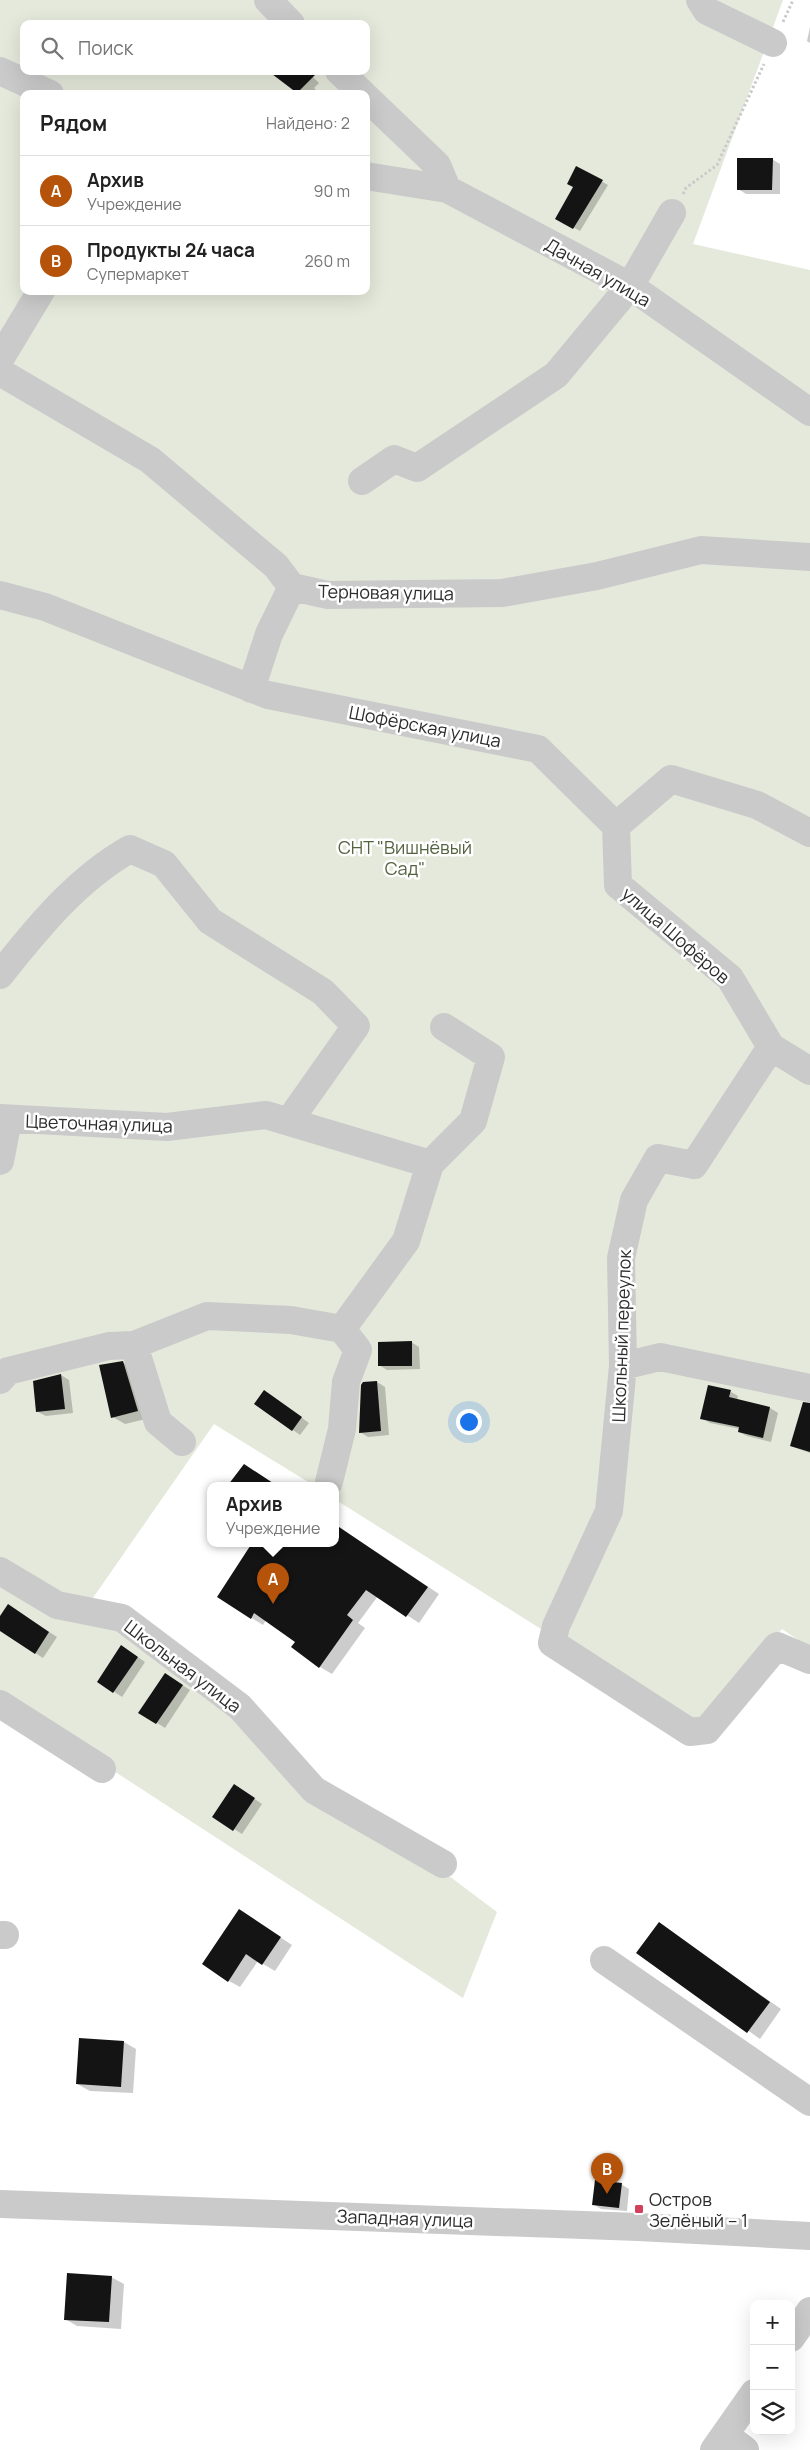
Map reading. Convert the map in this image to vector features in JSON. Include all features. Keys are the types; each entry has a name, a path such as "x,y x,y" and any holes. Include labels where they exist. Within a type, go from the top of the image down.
{"street":[{"path":"268,0 287,20"},
{"path":"700,0 707,11 773,44"},
{"path":"0,71 41,90"},
{"path":"343,75 359,90"},
{"path":"370,101 437,165 448,189"},
{"name":"Дачная улица","path":"370,177 448,189 630,286 810,412"},
{"path":"362,481 394,459 418,468 556,375 630,286 672,213"},
{"path":"0,359 39,295"},
{"name":"Терновая улица","path":"0,372 150,460 276,566 292,587 328,595 502,593 597,576 700,550 810,558"},
{"path":"251,689 269,634 292,587"},
{"name":"Шофёрская улица","path":"0,595 45,607 268,695 538,748 616,826"},
{"path":"616,826 672,779 757,805 810,833"},
{"name":"улица Шофёров","path":"616,826 618,885 730,978 771,1047 810,1072"},
{"path":"0,975 39,926 105,863 130,849 164,864 210,921 323,992 356,1026 289,1121"},
{"path":"342,1329 406,1241 430,1164 473,1121 490,1058 444,1027"},
{"name":"Школьный переулок","path":"771,1047 694,1165 658,1158 634,1200 621,1258 623,1366 609,1511 556,1626 552,1643 690,1732 707,1730 777,1646 810,1660"},
{"name":"Цветочная улица","path":"4,1119 167,1127 266,1115 430,1164"},
{"path":"0,1161 4,1119"},
{"path":"0,1380 8,1372 109,1346 134,1344 207,1316 291,1320 342,1329 358,1350 346,1382 342,1429 329,1482"},
{"path":"134,1344 158,1422 182,1442"},
{"path":"623,1366 660,1357 810,1388"},
{"name":"Школьная улица","path":"0,1571 57,1605 122,1618 240,1707 314,1790 443,1864"},
{"path":"0,1704 102,1769"},
{"path":"604,1960 810,2102"},
{"name":"Западная улица","path":"0,2204 638,2227 810,2236"},
{"path":"795,2332 810,2311"},
{"path":"728,2445 750,2401"}],"path":[{"path":"672,213 686,188 717,165 793,0"}],"green space":[{"name":"СНТ \"Вишнёвый Сад\"","path":"0,0 783,0 693,244 810,270 810,1648 782,1629 697,1727 339,1502 339,1482 308,1482 214,1424 88,1605 497,1912 463,1998 0,1697"}],"building":[{"path":"273,75 315,75 300,90 293,90"},
{"path":"737,158 773,158 772,190 737,190"},
{"path":"576,166 603,180 573,229 555,219 573,187 567,184"},
{"path":"412,1341 412,1366 378,1366 378,1342"},
{"path":"123,1361 138,1411 111,1418 99,1365"},
{"path":"61,1374 65,1409 36,1412 33,1381"},
{"path":"377,1381 381,1431 359,1433 361,1385 363,1382"},
{"path":"708,1385 731,1390 729,1397 770,1407 763,1438 738,1432 739,1427 700,1419"},
{"path":"264,1390 302,1417 292,1431 254,1404"},
{"path":"803,1402 810,1403 810,1452 790,1446"},
{"path":"244,1464 271,1482 230,1482"},
{"path":"339,1527 428,1587 406,1617 366,1590 347,1615 353,1620 319,1668 291,1647 295,1642 254,1613 251,1619 217,1597 249,1547 339,1547"},
{"path":"8,1604 49,1632 35,1654 0,1631 0,1616"},
{"path":"121,1645 138,1657 113,1693 97,1682"},
{"path":"165,1673 183,1685 156,1724 138,1713"},
{"path":"234,1784 255,1798 233,1831 212,1817"},
{"path":"239,1909 281,1937 262,1965 246,1954 228,1982 202,1964"},
{"path":"659,1922 770,2002 747,2033 636,1953"},
{"path":"79,2038 124,2041 121,2087 76,2084"},
{"path":"595,2180 622,2183 619,2208 592,2205"},
{"path":"67,2273 112,2276 109,2322 64,2320"}],"place":[{"name":"Архив","path":"273,1604"},
{"name":"Продукты 24 часа","path":"607,2194"},
{"name":"Остров Зелёный – 1","path":"639,2209"}]}
